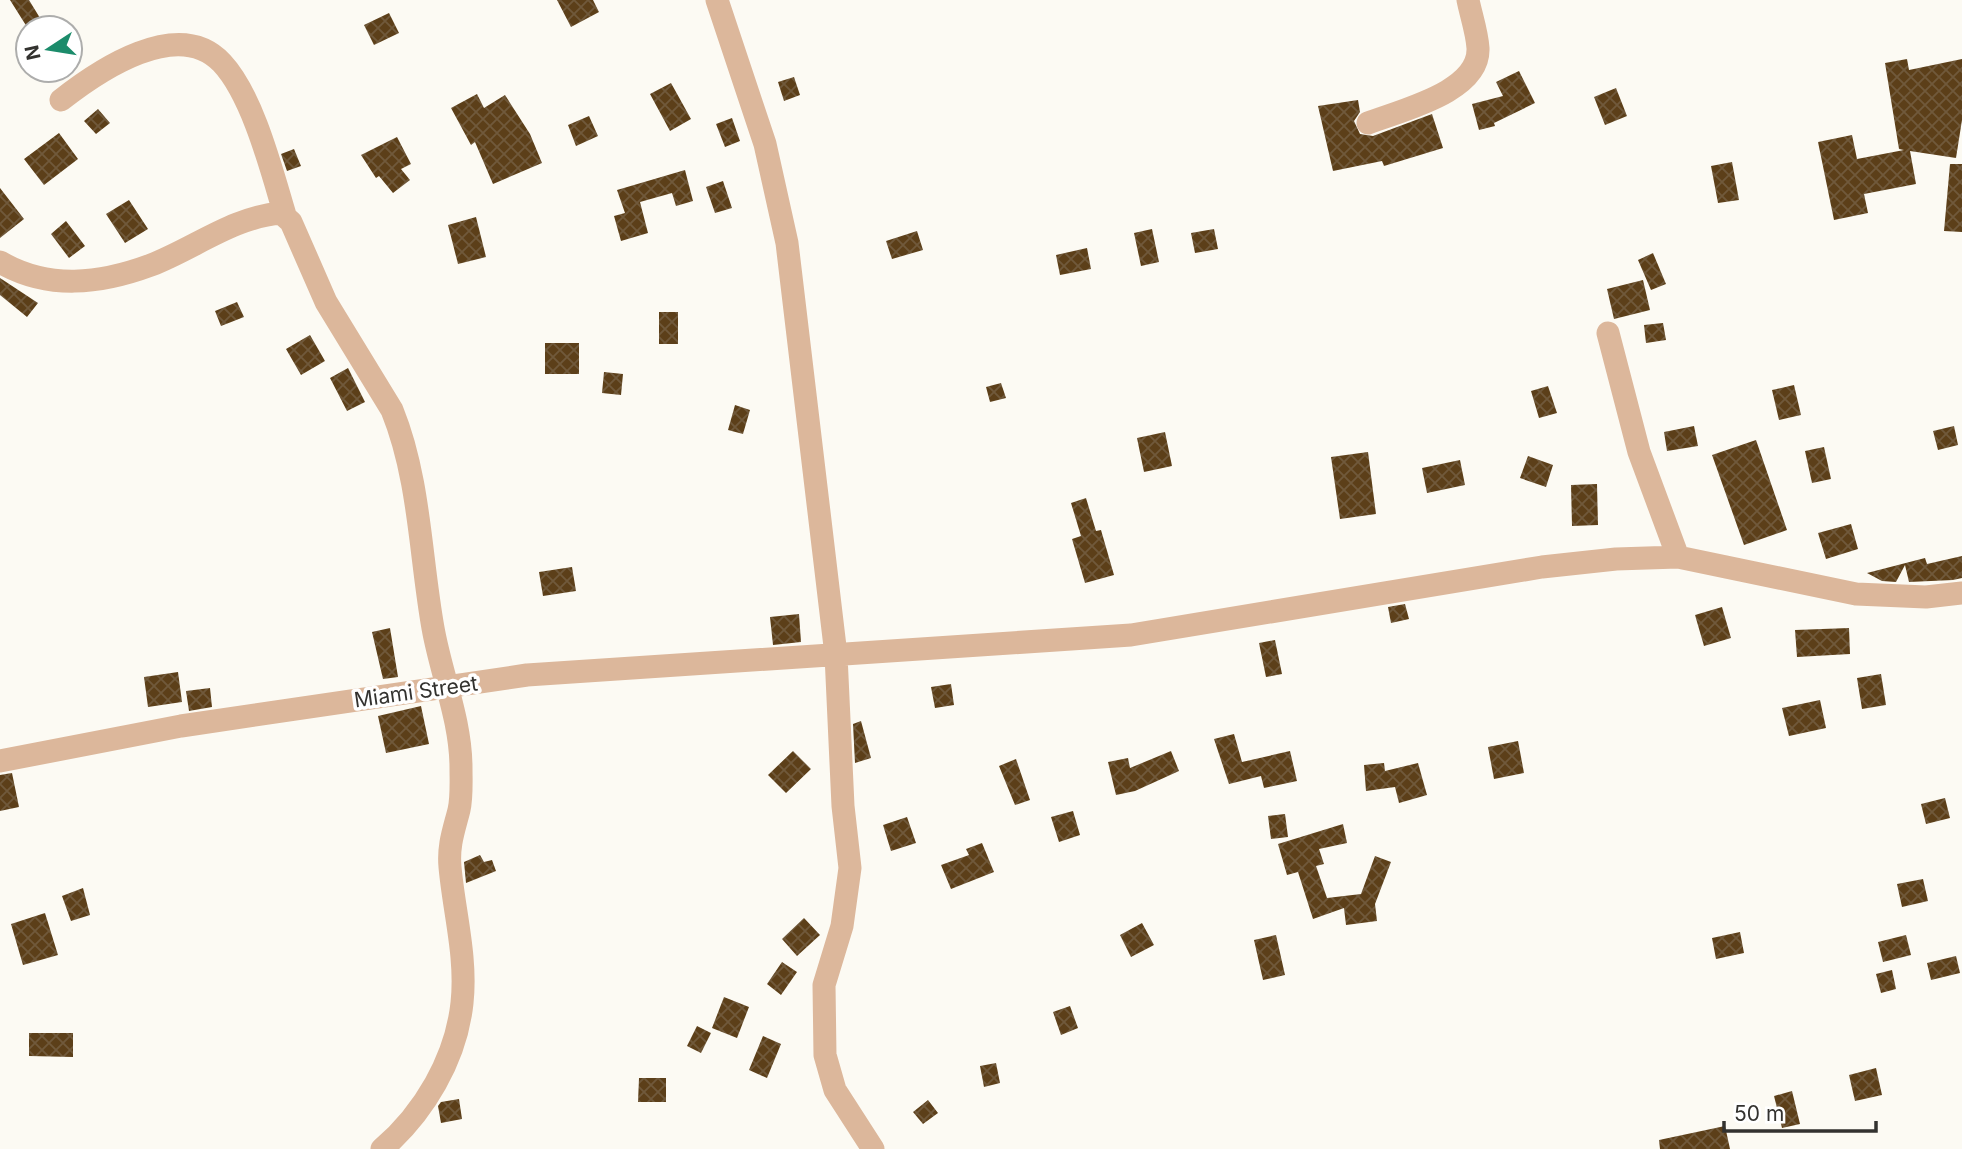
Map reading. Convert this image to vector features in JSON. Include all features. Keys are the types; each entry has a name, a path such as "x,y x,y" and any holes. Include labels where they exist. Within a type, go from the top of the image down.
{"street":[{"path":"717,0 765,144 787,243 836,655 843,806 849,868 842,926 824,985 825,1055 835,1090 873,1149"},
{"path":"1368,123 1433,98 1464,82 1475,65 1478,49 1468,0"},
{"path":"61,100 94,74 122,58 178,45 203,48 222,62 235,82 258,131 285,215 291,222 326,302 392,410 399,427 416,506 433,628 449,689 461,765 459,809 450,837 450,868 462,944 462,1004 448,1058 430,1095 382,1149"},
{"path":"0,262 22,275 48,281 78,282 150,265 238,223 277,213 285,215"},
{"path":"1608,333 1639,452 1678,557"},
{"name":"Miami Street","path":"0,761 181,726 578,670 1131,635 1542,567 1616,559 1678,557 1856,594 1926,597 1962,593"}],"building":[{"path":"10,0 29,0 38,14 19,14"},
{"path":"557,0 593,0 599,12 571,27"},
{"path":"389,13 399,33 374,45 364,25"},
{"path":"1907,59 1909,70 1962,59 1962,120 1956,158 1910,151 1916,184 1864,194 1868,213 1834,220 1818,142 1852,135 1857,159 1904,150 1899,149 1885,63"},
{"path":"1519,71 1535,103 1494,123 1495,126 1479,130 1472,104 1503,96 1496,82"},
{"path":"794,77 800,95 784,101 778,82"},
{"path":"671,83 691,119 670,131 650,94"},
{"path":"1616,88 1627,116 1605,125 1594,97"},
{"path":"477,94 484,108 505,95 530,134 542,163 493,184 475,142 471,145 451,108"},
{"path":"1358,100 1360,112 1354,121 1360,134 1373,136 1432,114 1443,148 1384,166 1382,161 1333,171 1318,106"},
{"path":"98,109 110,123 96,134 84,121"},
{"path":"589,116 598,136 576,146 568,125"},
{"path":"732,118 740,141 725,147 716,124"},
{"path":"59,133 78,159 44,185 24,159"},
{"path":"397,137 411,164 401,169 410,180 393,193 379,176 376,178 361,155"},
{"path":"294,149 301,166 287,171 281,154"},
{"path":"1732,162 1739,200 1718,203 1711,166"},
{"path":"1950,164 1962,164 1962,232 1944,231"},
{"path":"685,170 693,201 676,206 672,193 640,202 648,233 621,241 614,216 625,213 617,190"},
{"path":"723,181 732,208 715,213 706,187"},
{"path":"0,188 24,219 0,238"},
{"path":"129,200 148,229 125,243 106,214"},
{"path":"476,217 486,257 458,264 448,225"},
{"path":"66,221 85,246 69,258 51,234"},
{"path":"1152,229 1159,262 1141,266 1134,233"},
{"path":"1214,229 1218,249 1195,253 1191,233"},
{"path":"917,231 923,250 892,259 886,241"},
{"path":"1087,248 1091,269 1060,275 1056,255"},
{"path":"1653,253 1666,284 1651,290 1638,260"},
{"path":"0,278 38,303 27,317 0,295"},
{"path":"1643,280 1650,310 1614,319 1607,289"},
{"path":"237,302 244,317 221,326 215,311"},
{"path":"659,312 678,312 678,344 659,344"},
{"path":"1663,323 1666,340 1646,343 1644,325"},
{"path":"310,335 325,361 301,375 286,349"},
{"path":"545,343 579,343 579,374 545,374"},
{"path":"348,368 365,402 347,411 330,378"},
{"path":"604,372 623,374 621,395 602,393"},
{"path":"1001,383 1006,398 990,402 986,387"},
{"path":"1794,385 1801,415 1779,420 1772,390"},
{"path":"1548,386 1557,413 1539,418 1531,391"},
{"path":"735,405 750,410 743,434 728,430"},
{"path":"1694,426 1698,446 1667,451 1664,432"},
{"path":"1954,426 1958,445 1938,450 1933,431"},
{"path":"1165,432 1172,466 1144,472 1137,438"},
{"path":"1756,440 1787,530 1744,545 1712,455"},
{"path":"1824,447 1831,479 1812,483 1805,451"},
{"path":"1368,452 1376,514 1340,519 1331,457"},
{"path":"1528,456 1553,465 1546,487 1520,478"},
{"path":"1460,460 1465,485 1427,493 1422,468"},
{"path":"1597,484 1598,525 1572,526 1571,485"},
{"path":"1086,498 1096,531 1101,530 1114,575 1085,583 1072,539 1081,536 1071,503"},
{"path":"1851,524 1858,549 1826,559 1818,533"},
{"path":"1962,556 1962,578 1953,580 1909,582 1905,565 1896,582 1882,581 1867,573 1925,558 1927,564"},
{"path":"572,567 576,591 543,596 539,572"},
{"path":"1405,604 1409,619 1391,623 1388,607"},
{"path":"1722,607 1731,638 1704,646 1695,615"},
{"path":"799,614 801,642 773,645 770,617"},
{"path":"390,628 398,677 383,679 372,632"},
{"path":"1849,628 1850,654 1797,657 1795,630"},
{"path":"1275,640 1282,674 1266,677 1259,643"},
{"path":"178,672 182,702 148,707 144,677"},
{"path":"1881,674 1886,705 1862,709 1857,678"},
{"path":"951,684 954,705 935,708 931,687"},
{"path":"210,688 212,707 189,711 186,691"},
{"path":"1820,700 1826,728 1789,736 1782,708"},
{"path":"421,706 429,744 386,753 378,716"},
{"path":"861,721 871,758 855,763 853,724"},
{"path":"1234,734 1242,762 1290,751 1297,781 1264,788 1261,776 1229,784 1214,739"},
{"path":"1518,741 1524,773 1494,779 1488,747"},
{"path":"793,751 811,769 786,793 768,775"},
{"path":"1171,751 1179,771 1135,791 1116,795 1108,762 1128,758 1130,768"},
{"path":"1016,759 1030,800 1015,805 999,766"},
{"path":"1384,763 1385,771 1418,763 1427,795 1399,803 1395,787 1366,791 1364,765"},
{"path":"12,773 19,807 0,811 0,775"},
{"path":"1945,798 1950,818 1926,824 1921,804"},
{"path":"1073,811 1080,835 1059,842 1051,817"},
{"path":"1285,814 1288,837 1271,839 1268,816"},
{"path":"907,817 916,843 891,851 883,825"},
{"path":"1343,824 1347,843 1319,849 1324,864 1316,866 1327,898 1361,894 1375,856 1391,862 1375,904 1377,921 1346,925 1344,908 1313,919 1298,872 1287,875 1278,844"},
{"path":"982,843 994,872 951,889 941,865 969,855 966,849"},
{"path":"480,855 484,862 492,860 496,871 466,883 464,862"},
{"path":"1923,879 1928,901 1902,907 1897,884"},
{"path":"83,888 90,915 71,921 62,896"},
{"path":"45,913 58,955 23,965 11,924"},
{"path":"804,918 820,935 797,956 782,939"},
{"path":"1142,923 1154,945 1131,957 1120,935"},
{"path":"1740,932 1744,953 1716,959 1712,938"},
{"path":"1276,935 1285,975 1263,980 1254,940"},
{"path":"1906,935 1911,955 1883,962 1878,942"},
{"path":"1956,956 1960,973 1931,980 1927,963"},
{"path":"782,962 797,972 781,995 767,984"},
{"path":"1892,970 1896,989 1881,993 1876,974"},
{"path":"724,997 749,1007 737,1038 712,1028"},
{"path":"1070,1006 1078,1028 1061,1035 1053,1012"},
{"path":"697,1026 711,1033 701,1053 687,1046"},
{"path":"29,1033 73,1033 73,1057 29,1056"},
{"path":"763,1036 781,1044 767,1078 749,1070"},
{"path":"996,1063 1000,1083 984,1087 980,1066"},
{"path":"1876,1068 1882,1095 1855,1101 1849,1075"},
{"path":"639,1078 666,1078 666,1102 638,1102"},
{"path":"1792,1091 1800,1124 1782,1128 1774,1096"},
{"path":"459,1099 462,1119 441,1123 438,1106 441,1102"},
{"path":"928,1100 938,1113 923,1124 913,1112"},
{"path":"1725,1126 1730,1149 1660,1149 1659,1140"}]}
